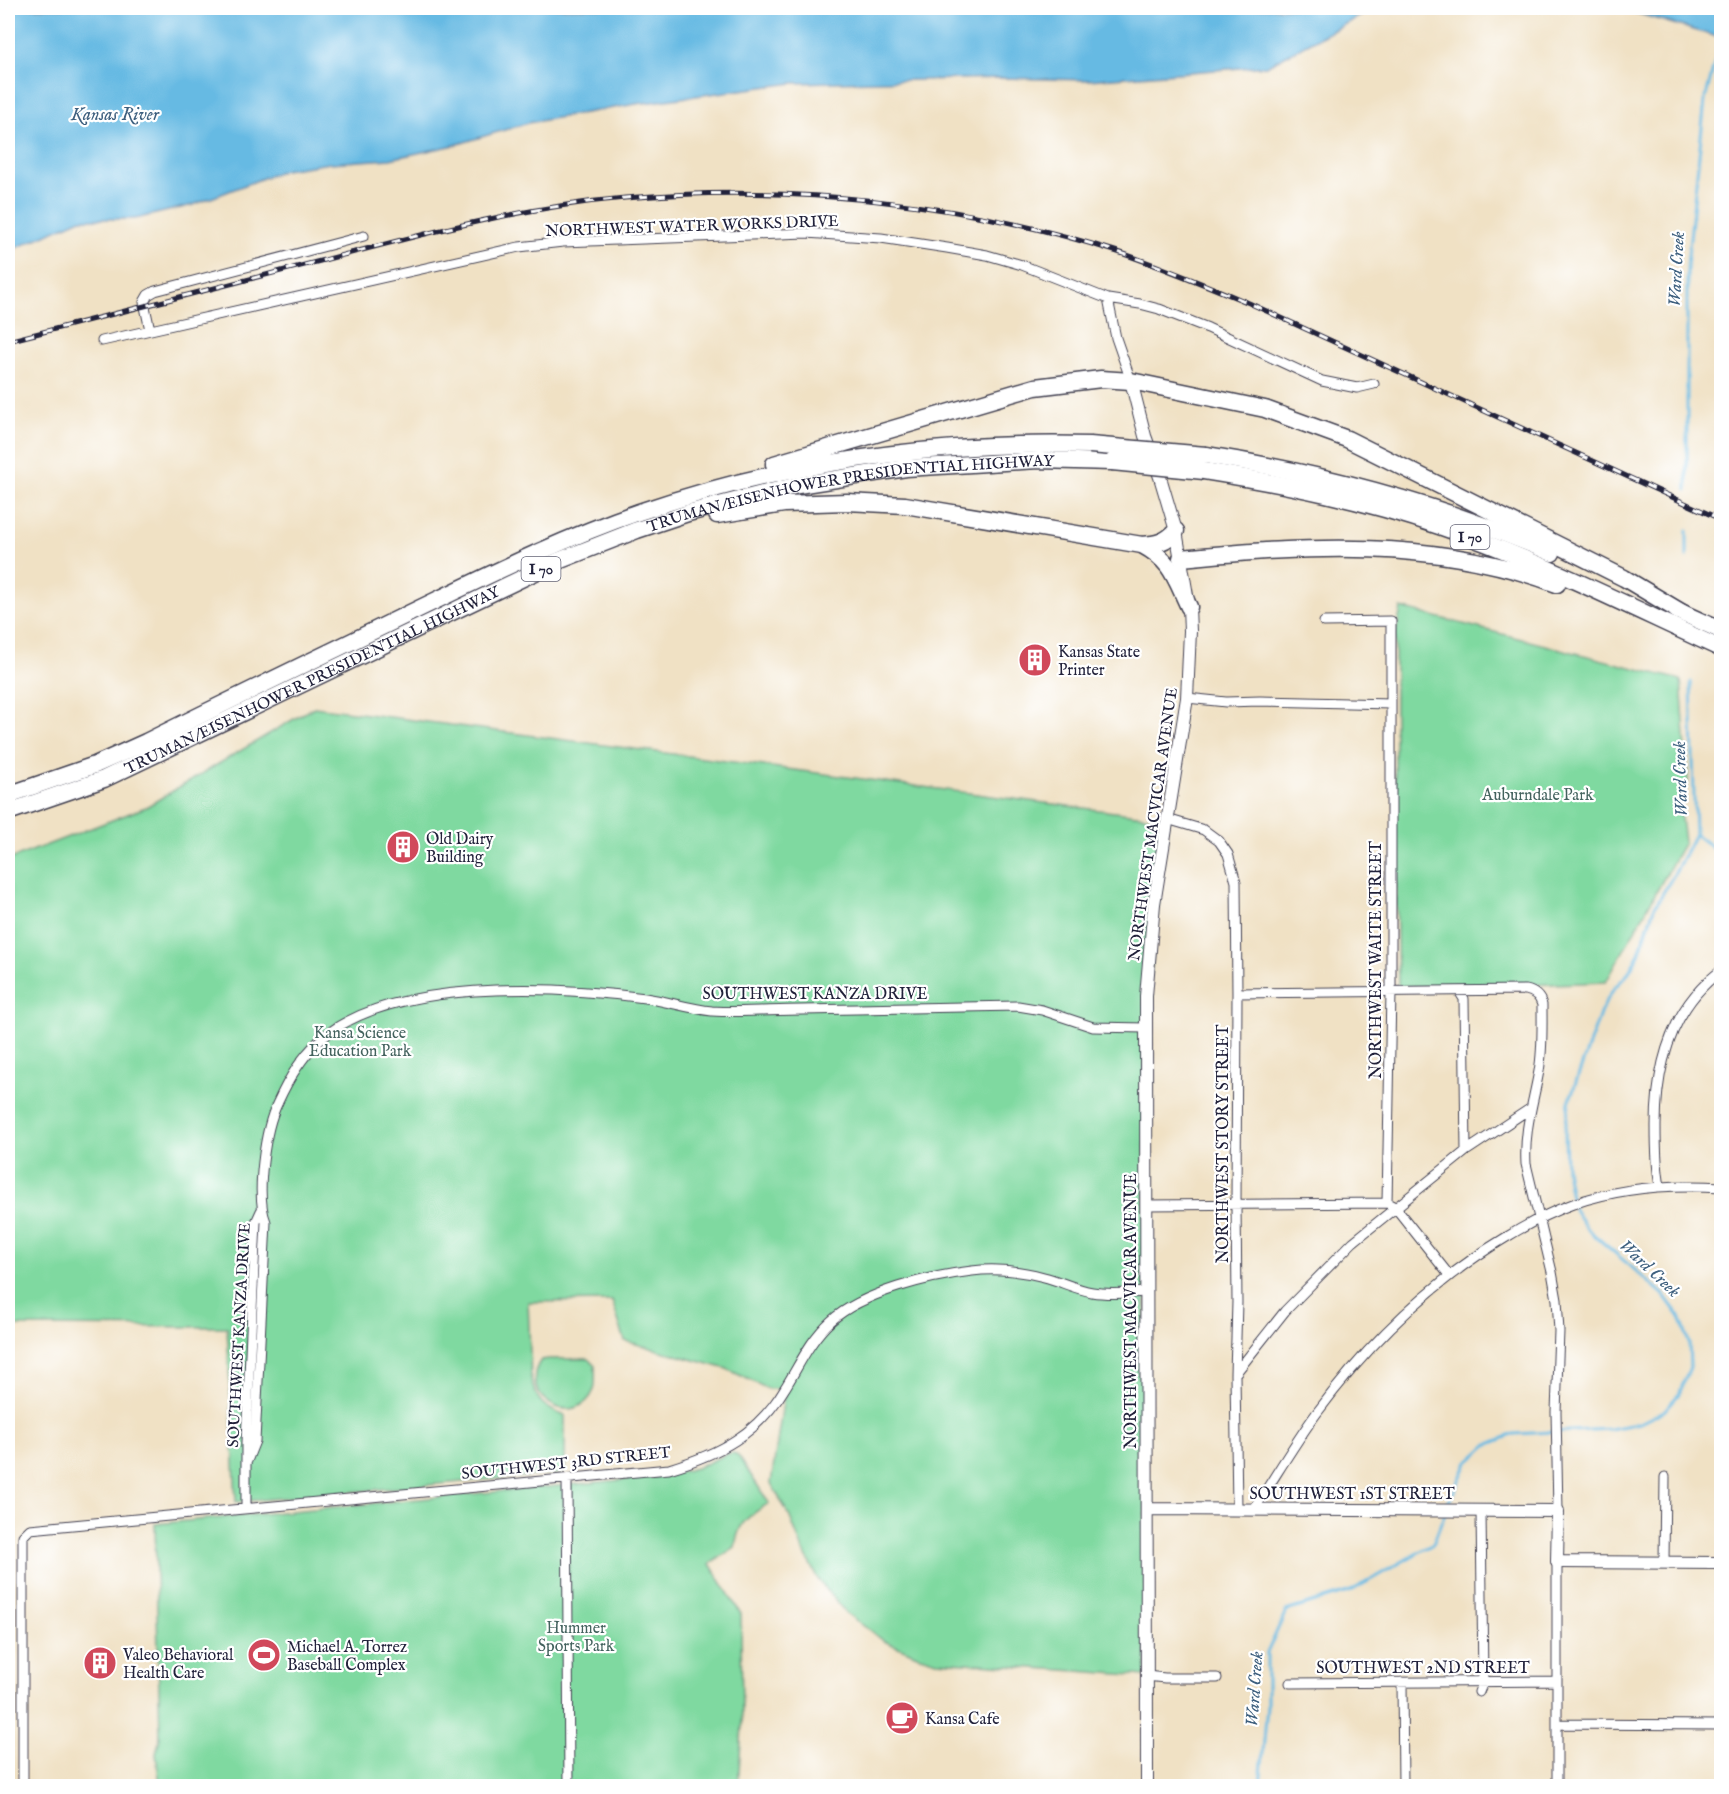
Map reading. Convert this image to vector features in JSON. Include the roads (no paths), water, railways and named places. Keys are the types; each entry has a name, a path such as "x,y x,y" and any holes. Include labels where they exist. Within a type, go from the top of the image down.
{"highway":[{"path":"679,499 739,474 1024,390 1067,382 1101,379 1131,381 1265,410 1347,439 1624,578 1686,615"},
{"name":"TRUMAN/EISENHOWER PRESIDENTIAL HIGHWAY","path":"8,795 74,773 146,742 535,554 629,516 679,499 774,474 901,452 1028,444 1090,445 1205,463 1274,482 1334,495 1431,523 1525,559 1722,650"},
{"name":"TRUMAN/EISENHOWER PRESIDENTIAL HIGHWAY","path":"8,812 104,779 507,585 611,540 687,513 741,499 854,475 906,468 1039,460 1276,466 1337,479 1446,511 1508,534 1722,631"},
{"path":"611,540 759,507 847,502 936,508 1142,545 1162,543 1176,531"},
{"path":"1142,545 1155,552 1167,563 1189,607"},
{"path":"1181,558 1344,548 1421,552 1500,567 1639,612"}],"main road":[{"name":"NORTHWEST MACVICAR AVENUE","path":"1131,381 1145,436 1176,531 1189,607 1191,648 1187,698 1154,904 1146,996 1147,1786"},
{"name":"SOUTHWEST 1ST STREET","path":"1147,1509 1558,1511"},
{"path":"1558,1511 1557,1562 1722,1563"}],"street":[{"name":"NORTHWEST WATER WORKS DRIVE","path":"102,341 519,247 563,242 775,234 851,235 967,251 1032,268 1088,293 1140,304 1208,328 1322,381 1357,388 1374,384"},
{"path":"150,330 144,302 148,295 155,291 364,236"},
{"name":"NORTHWEST MACVICAR AVENUE","path":"1108,299 1116,338 1131,381"},
{"name":"NORTHWEST WAITE STREET","path":"1324,622 1391,621 1391,1205"},
{"path":"1187,698 1226,702 1391,704"},
{"name":"NORTHWEST STORY STREET","path":"1167,819 1211,834 1228,854 1236,882 1237,1509"},
{"path":"1659,1186 1656,1105 1666,1051 1685,1007 1704,985 1722,970"},
{"name":"SOUTHWEST KANZA DRIVE","path":"246,1508 246,1442 256,1222 261,1211 270,1117 303,1059 319,1041 375,1008 428,997 476,991 567,990 647,998 711,1011 1018,1006 1042,1010 1093,1027 1145,1028"},
{"path":"1237,993 1526,990 1537,995 1542,1005 1542,1047 1526,1129 1526,1164 1557,1300 1559,1331 1556,1413 1558,1511"},
{"path":"1459,991 1464,999 1466,1151"},
{"path":"1235,1374 1285,1311 1391,1205 1530,1108"},
{"path":"1254,1509 1316,1414 1350,1372 1397,1321 1449,1275 1492,1246 1540,1219 1573,1204 1629,1190 1659,1186 1722,1187"},
{"path":"1146,1205 1391,1205"},
{"path":"1391,1205 1449,1275"},
{"name":"SOUTHWEST 3RD STREET","path":"23,1786 23,1536 30,1528 669,1469 696,1461 736,1442 765,1416 785,1389 804,1353 831,1321 861,1301 918,1282 972,1271 1009,1271 1043,1277 1092,1292 1146,1292"},
{"path":"1664,1562 1665,1477"},
{"path":"567,1479 569,1786"},
{"path":"1479,1692 1483,1682 1481,1511"},
{"path":"1557,1562 1557,1786"},
{"path":"1146,1676 1217,1678"},
{"name":"SOUTHWEST 2ND STREET","path":"1290,1683 1557,1681"},
{"path":"1402,1682 1403,1786"},
{"path":"1557,1724 1722,1725"}],"water":[{"name":"Kansas River","path":"8,8 1372,8 1266,66 1088,80 1001,78 793,83 636,104 528,123 455,145 390,159 330,163 284,170 193,205 135,219 81,219 16,248 8,243"},
{"path":"1619,8 1721,8 1721,38"}],"waterway":[{"name":"Ward Creek","path":"1687,490 1687,265 1705,100 1715,61 1722,54"},
{"name":"Ward Creek","path":"1687,530 1687,557"},
{"name":"Ward Creek","path":"1447,1506 1467,1463 1487,1445 1514,1434 1610,1429 1640,1423 1664,1411 1679,1394 1690,1367 1689,1342 1680,1317 1663,1294 1587,1229 1573,1208 1566,1170 1565,1131 1569,1102 1601,1011 1614,988 1627,975 1639,954 1654,908 1695,834 1691,682"},
{"path":"1695,834 1722,855"},
{"name":"Ward Creek","path":"1260,1786 1267,1706 1267,1653 1286,1611 1351,1591 1433,1544 1445,1513"}],"railway":[{"path":"8,341 436,231 548,208 625,198 687,194 812,195 874,201 997,220 1058,234 1151,264 1249,303 1722,520"}],"place":[{"name":"Kansas State Printer","path":"1035,660"},
{"name":"Old Dairy Building","path":"403,847"},
{"name":"Michael A. Torrez Baseball Complex","path":"264,1655"},
{"name":"Valeo Behavioral Health Care","path":"100,1663"},
{"name":"Kansa Cafe","path":"902,1718"}],"park label":[{"name":"Auburndale Park","path":"1538,794"},
{"name":"Kansa Science Education Park","path":"360,1041"},
{"name":"Hummer Sports Park","path":"576,1636"}]}
